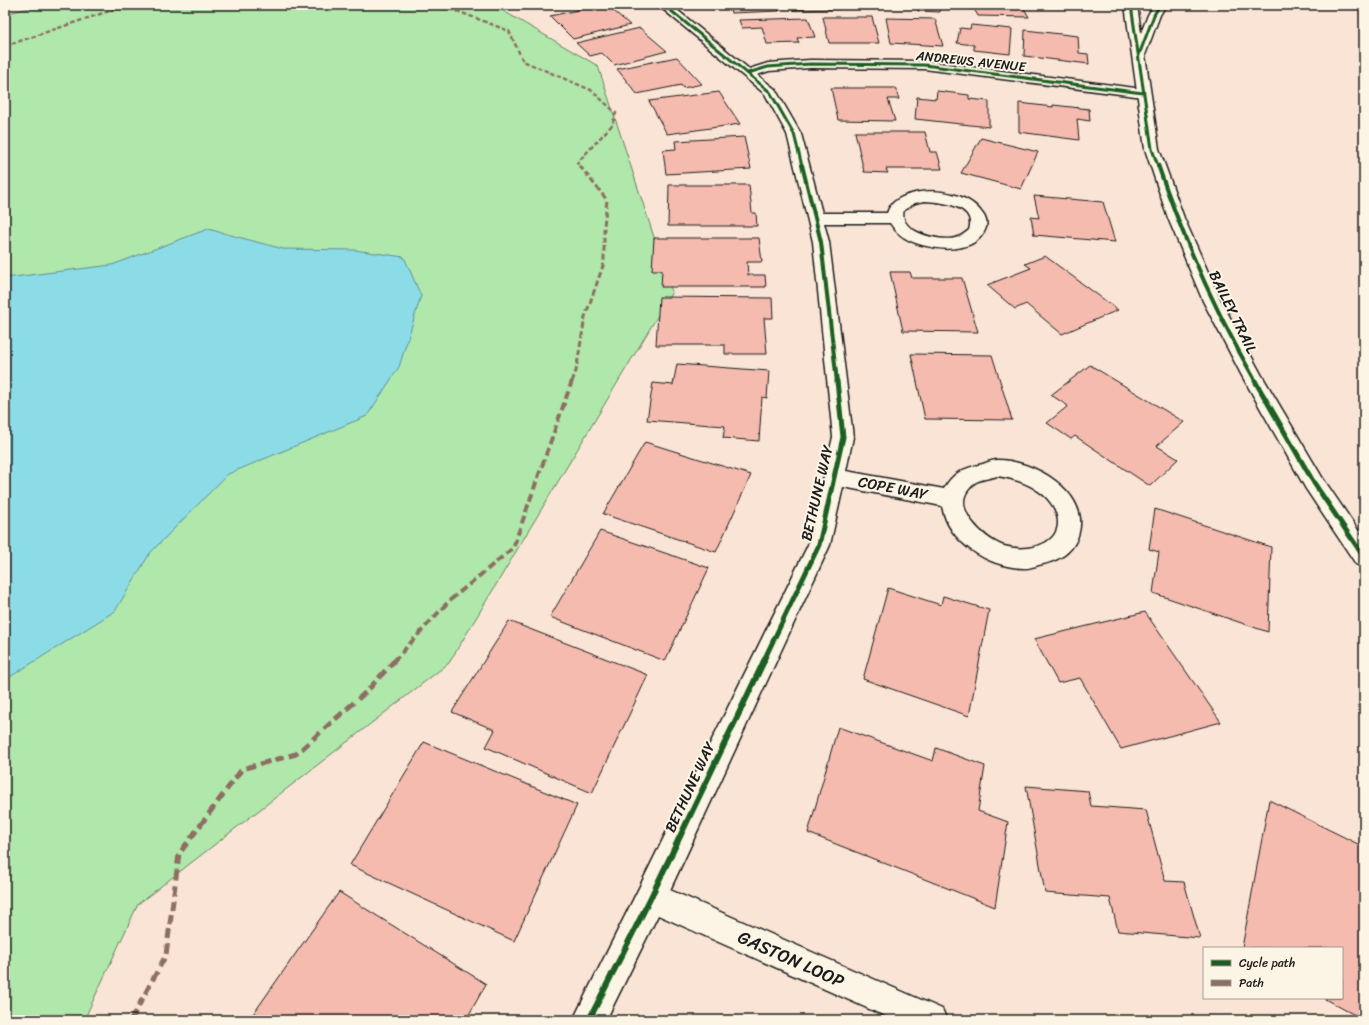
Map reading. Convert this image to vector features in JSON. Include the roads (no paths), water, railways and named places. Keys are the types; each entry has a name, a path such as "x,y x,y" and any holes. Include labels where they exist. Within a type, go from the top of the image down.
{"street":[{"name":"BETHUNE WAY","path":"589,1020 651,897 818,545 843,437 821,242 794,134 770,92 748,72 664,5"},
{"name":"BAILEY TRAIL","path":"1131,5 1152,149 1176,218 1212,301 1250,374 1314,483 1364,557"},
{"name":"BAILEY TRAIL","path":"1139,55 1154,15 1160,5"},
{"name":"ANDREWS AVENUE","path":"748,72 768,67 810,64 924,65 1143,93"},
{"path":"925,196 937,196 948,198 967,207 974,213 978,220 978,228 974,234 966,240 942,244 929,242 906,232 895,218 896,211 900,205 906,201 925,196"},
{"path":"815,218 895,218"},
{"path":"997,468 1026,474 1039,480 1060,499 1067,511 1069,525 1066,538 1057,549 1043,556 1026,559 1007,557 989,550 973,540 961,527 954,513 952,499 956,488 962,480 972,473 984,469 997,468"},
{"name":"COPE WAY","path":"834,477 952,499"},
{"name":"GASTON LOOP","path":"651,897 931,1020"}],"water":[{"path":"208,229 283,249 354,250 404,257 421,296 399,367 367,416 228,474 150,553 115,611 5,680 5,278 112,265"}]}
